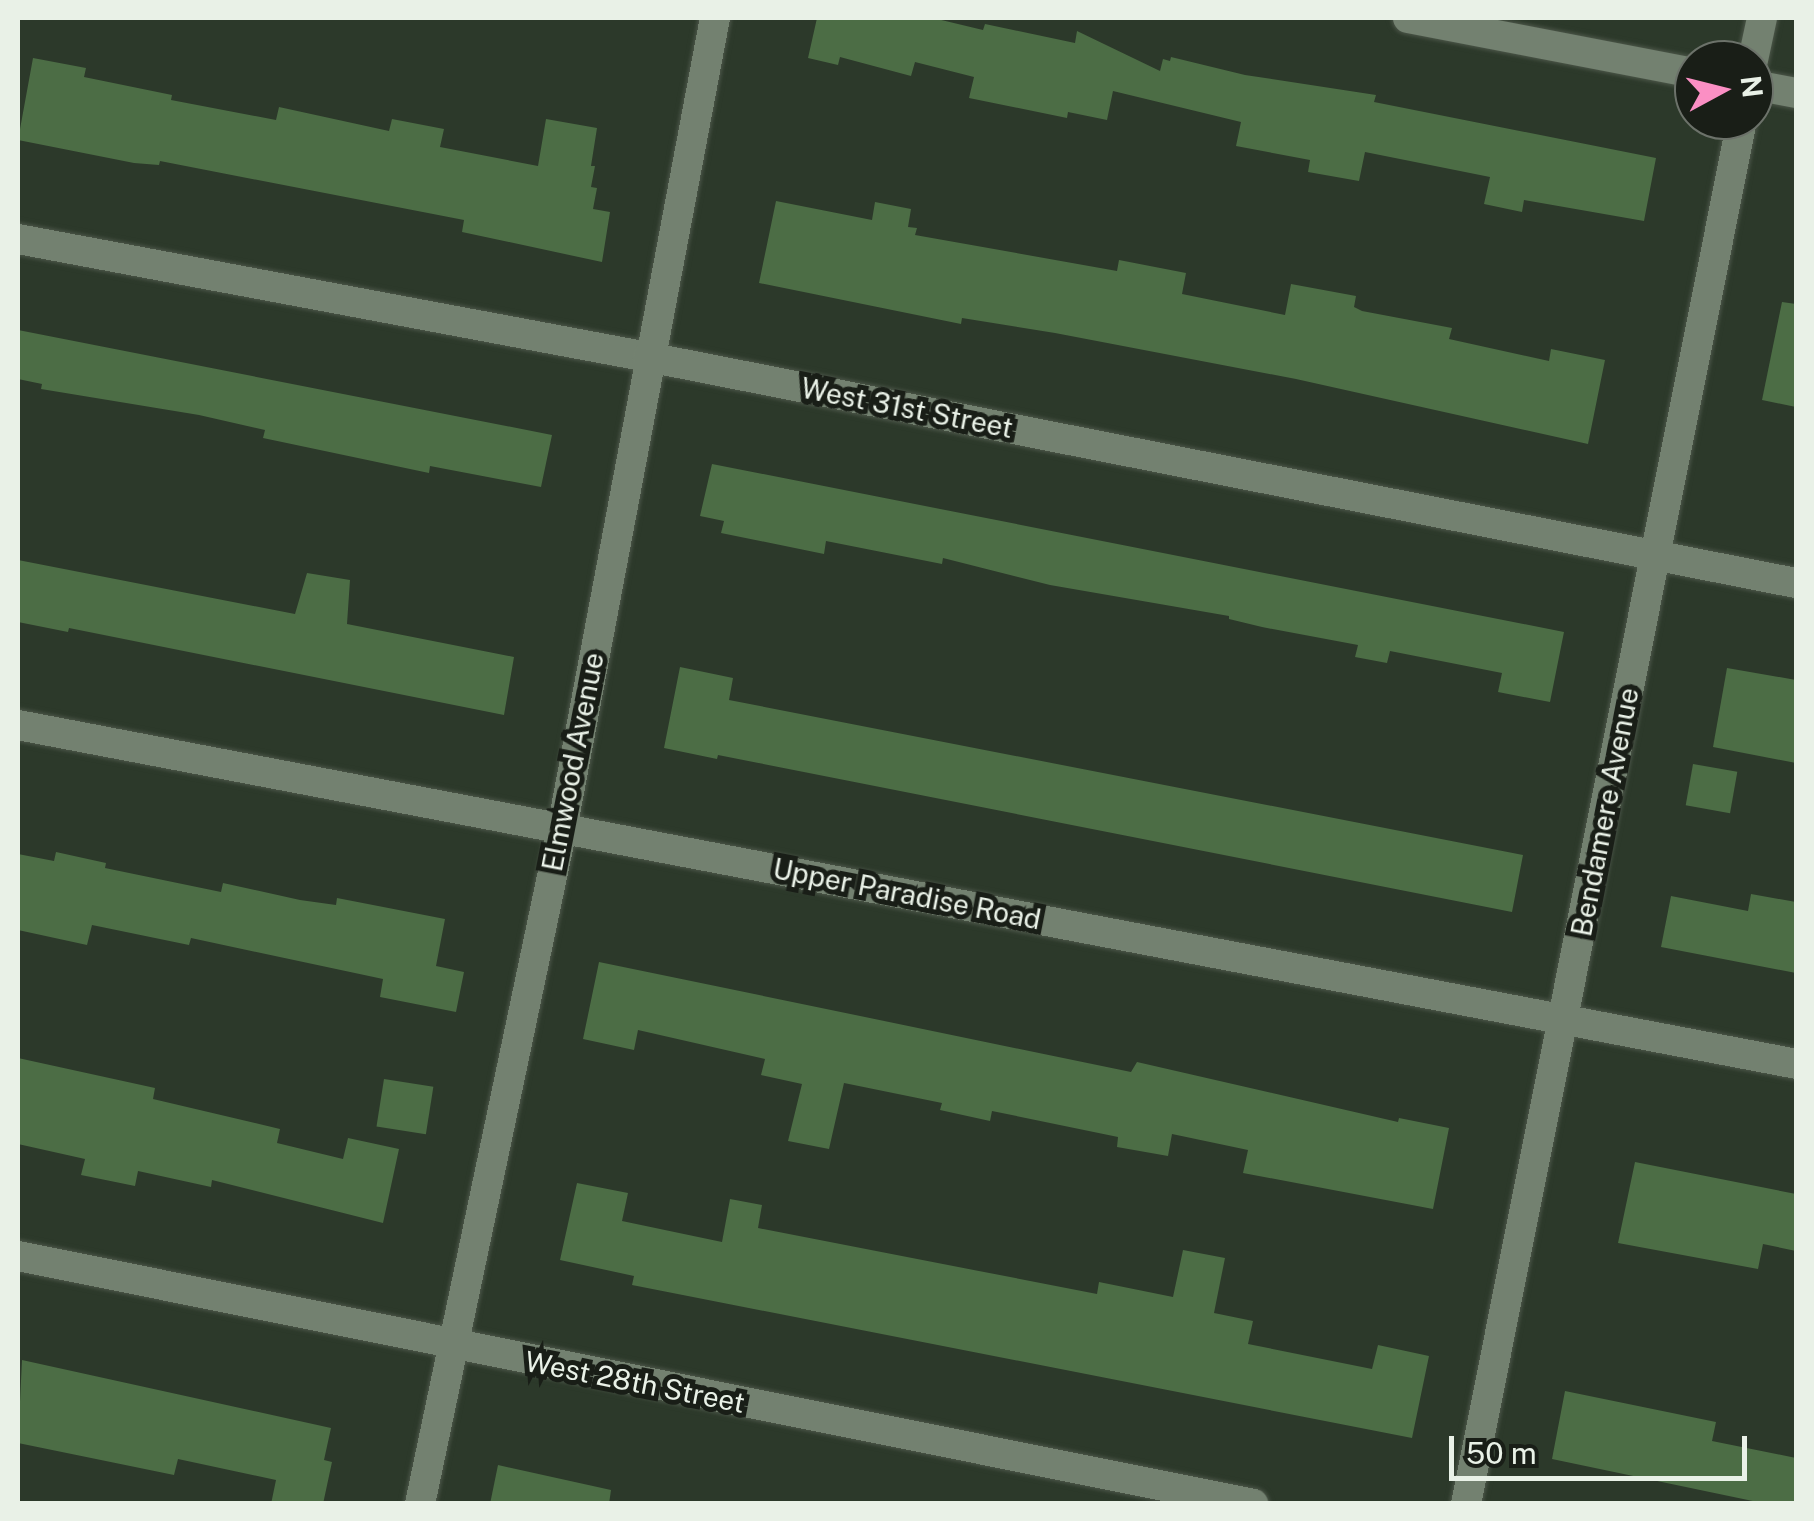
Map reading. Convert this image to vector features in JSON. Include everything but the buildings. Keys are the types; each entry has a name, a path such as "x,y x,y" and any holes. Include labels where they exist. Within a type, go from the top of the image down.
{"street":[{"name":"Elmwood Avenue","path":"420,1504 562,829 715,18"},
{"path":"1408,18 1674,69"},
{"name":"Bendamere Avenue","path":"1466,1504 1566,1018 1738,140"},
{"name":"West 31st Street","path":"18,239 648,357 1796,583"},
{"name":"Upper Paradise Road","path":"18,725 1796,1064"},
{"name":"West 28th Street","path":"18,1256 1253,1504"}]}
